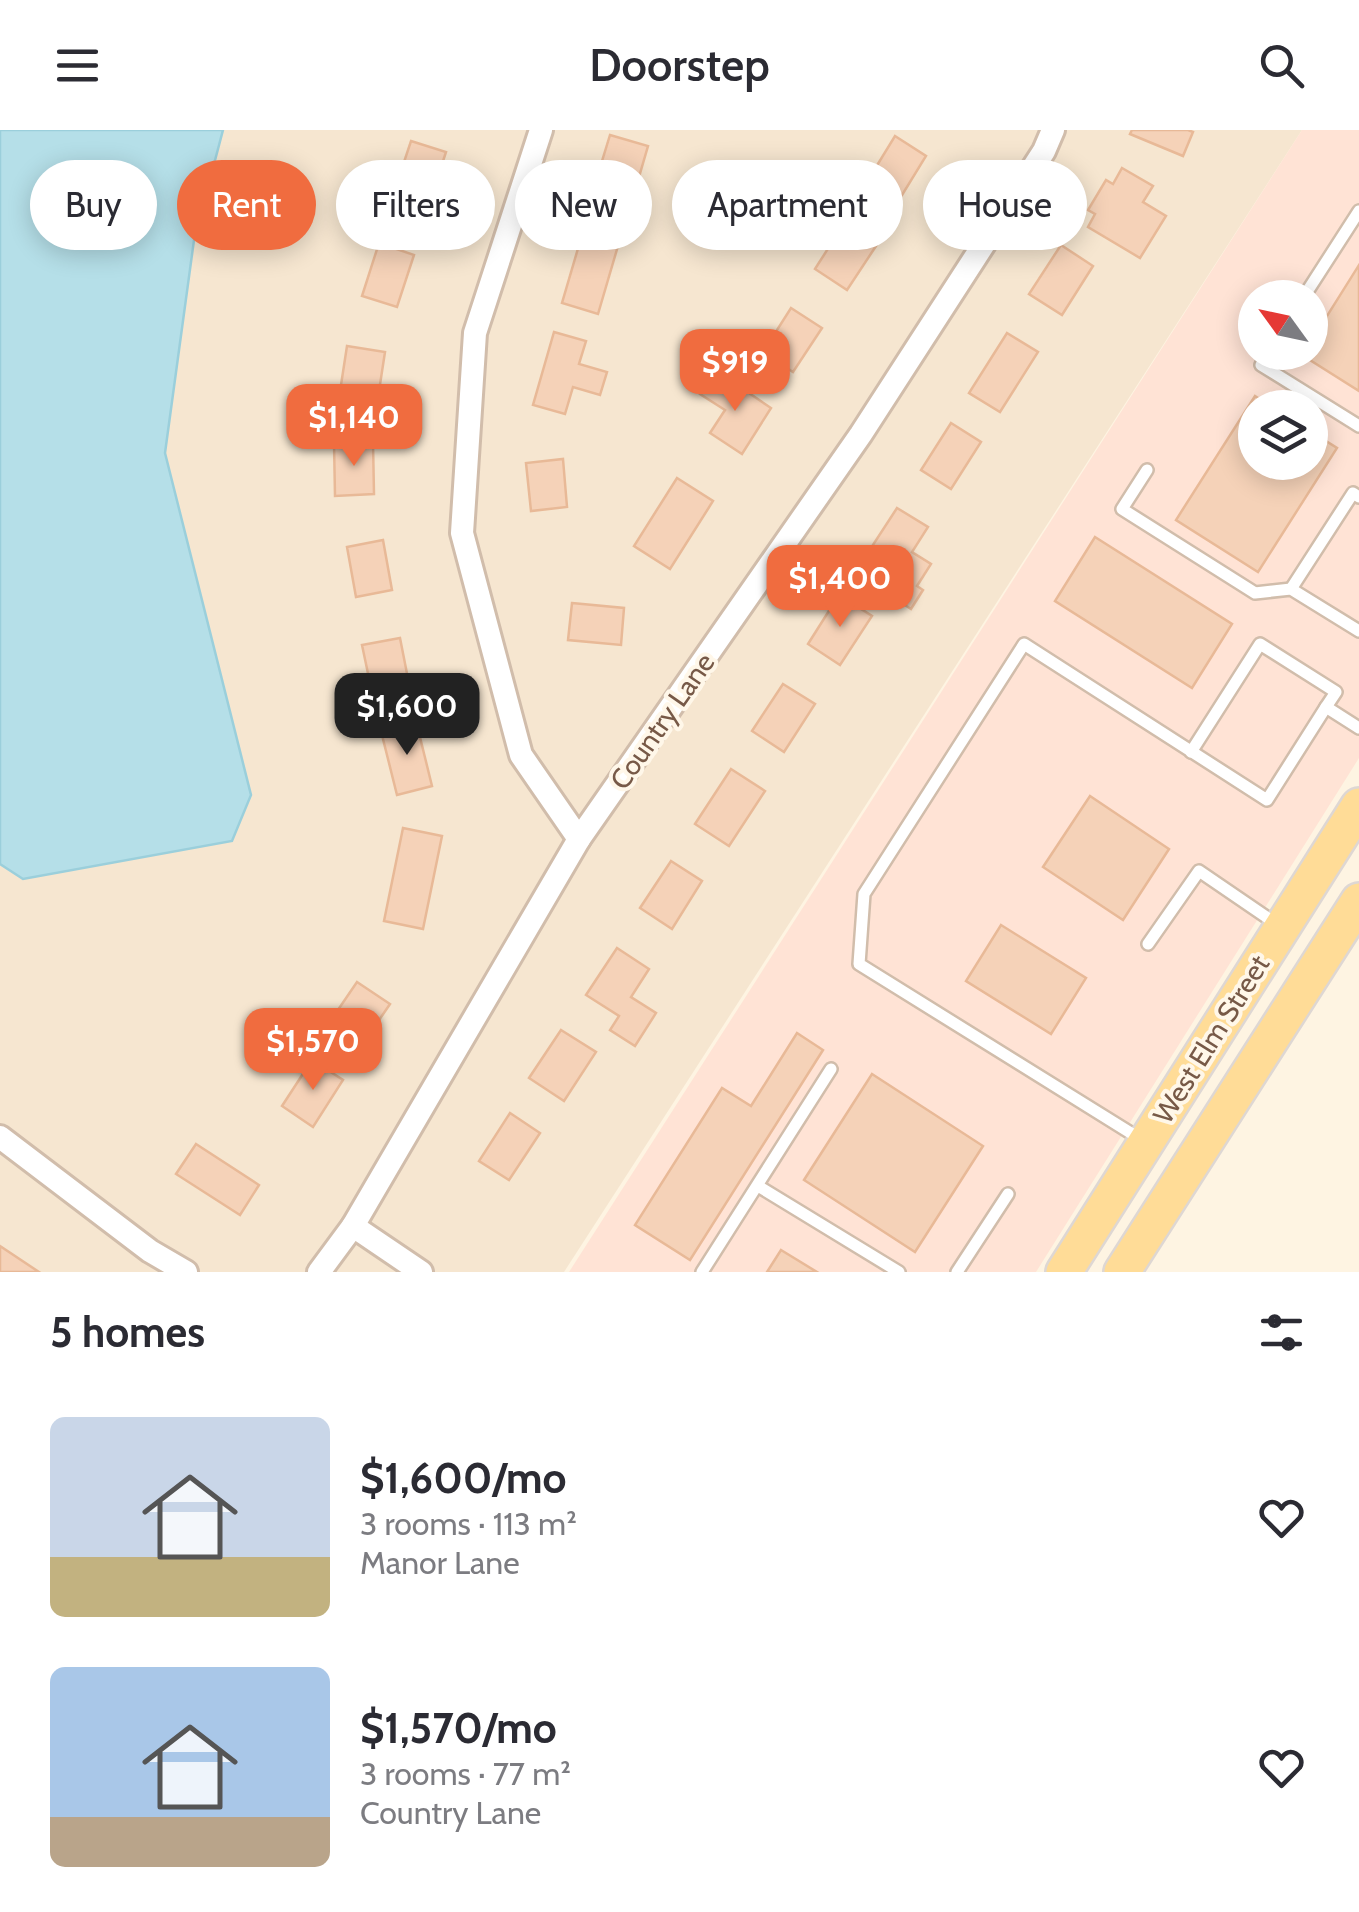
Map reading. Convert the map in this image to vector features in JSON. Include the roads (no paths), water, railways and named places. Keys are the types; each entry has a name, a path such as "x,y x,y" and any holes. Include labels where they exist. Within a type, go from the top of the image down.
{"main road":[{"name":"West Elm Street","path":"1064,1272 1359,806"},
{"name":"West Elm Street","path":"1122,1272 1359,900"}],"street":[{"path":"540,130 476,333 462,533 521,755 580,839"},
{"name":"Country Lane","path":"319,1272 352,1226 580,839 861,434 1044,151 1053,130"},
{"path":"0,1137 150,1251 186,1272"},
{"path":"352,1226 421,1272"}],"lane":[{"path":"1315,280 1359,211"},
{"path":"1270,370 1359,426"},
{"path":"1147,470 1122,509 1254,593 1291,589 1359,631"},
{"path":"1291,589 1353,493 1359,497"},
{"path":"1146,1142 858,964 864,894 1024,644 1191,752 1267,800 1336,692 1260,644 1191,752"},
{"path":"1326,707 1359,728"},
{"path":"1148,944 1199,870 1282,928"},
{"path":"702,1272 831,1069"},
{"path":"758,1186 899,1272"},
{"path":"957,1272 1008,1194"}],"water":[{"path":"0,130 223,130 215,160 177,160 177,250 193,250 165,453 251,795 232,841 23,879 0,864"}]}
